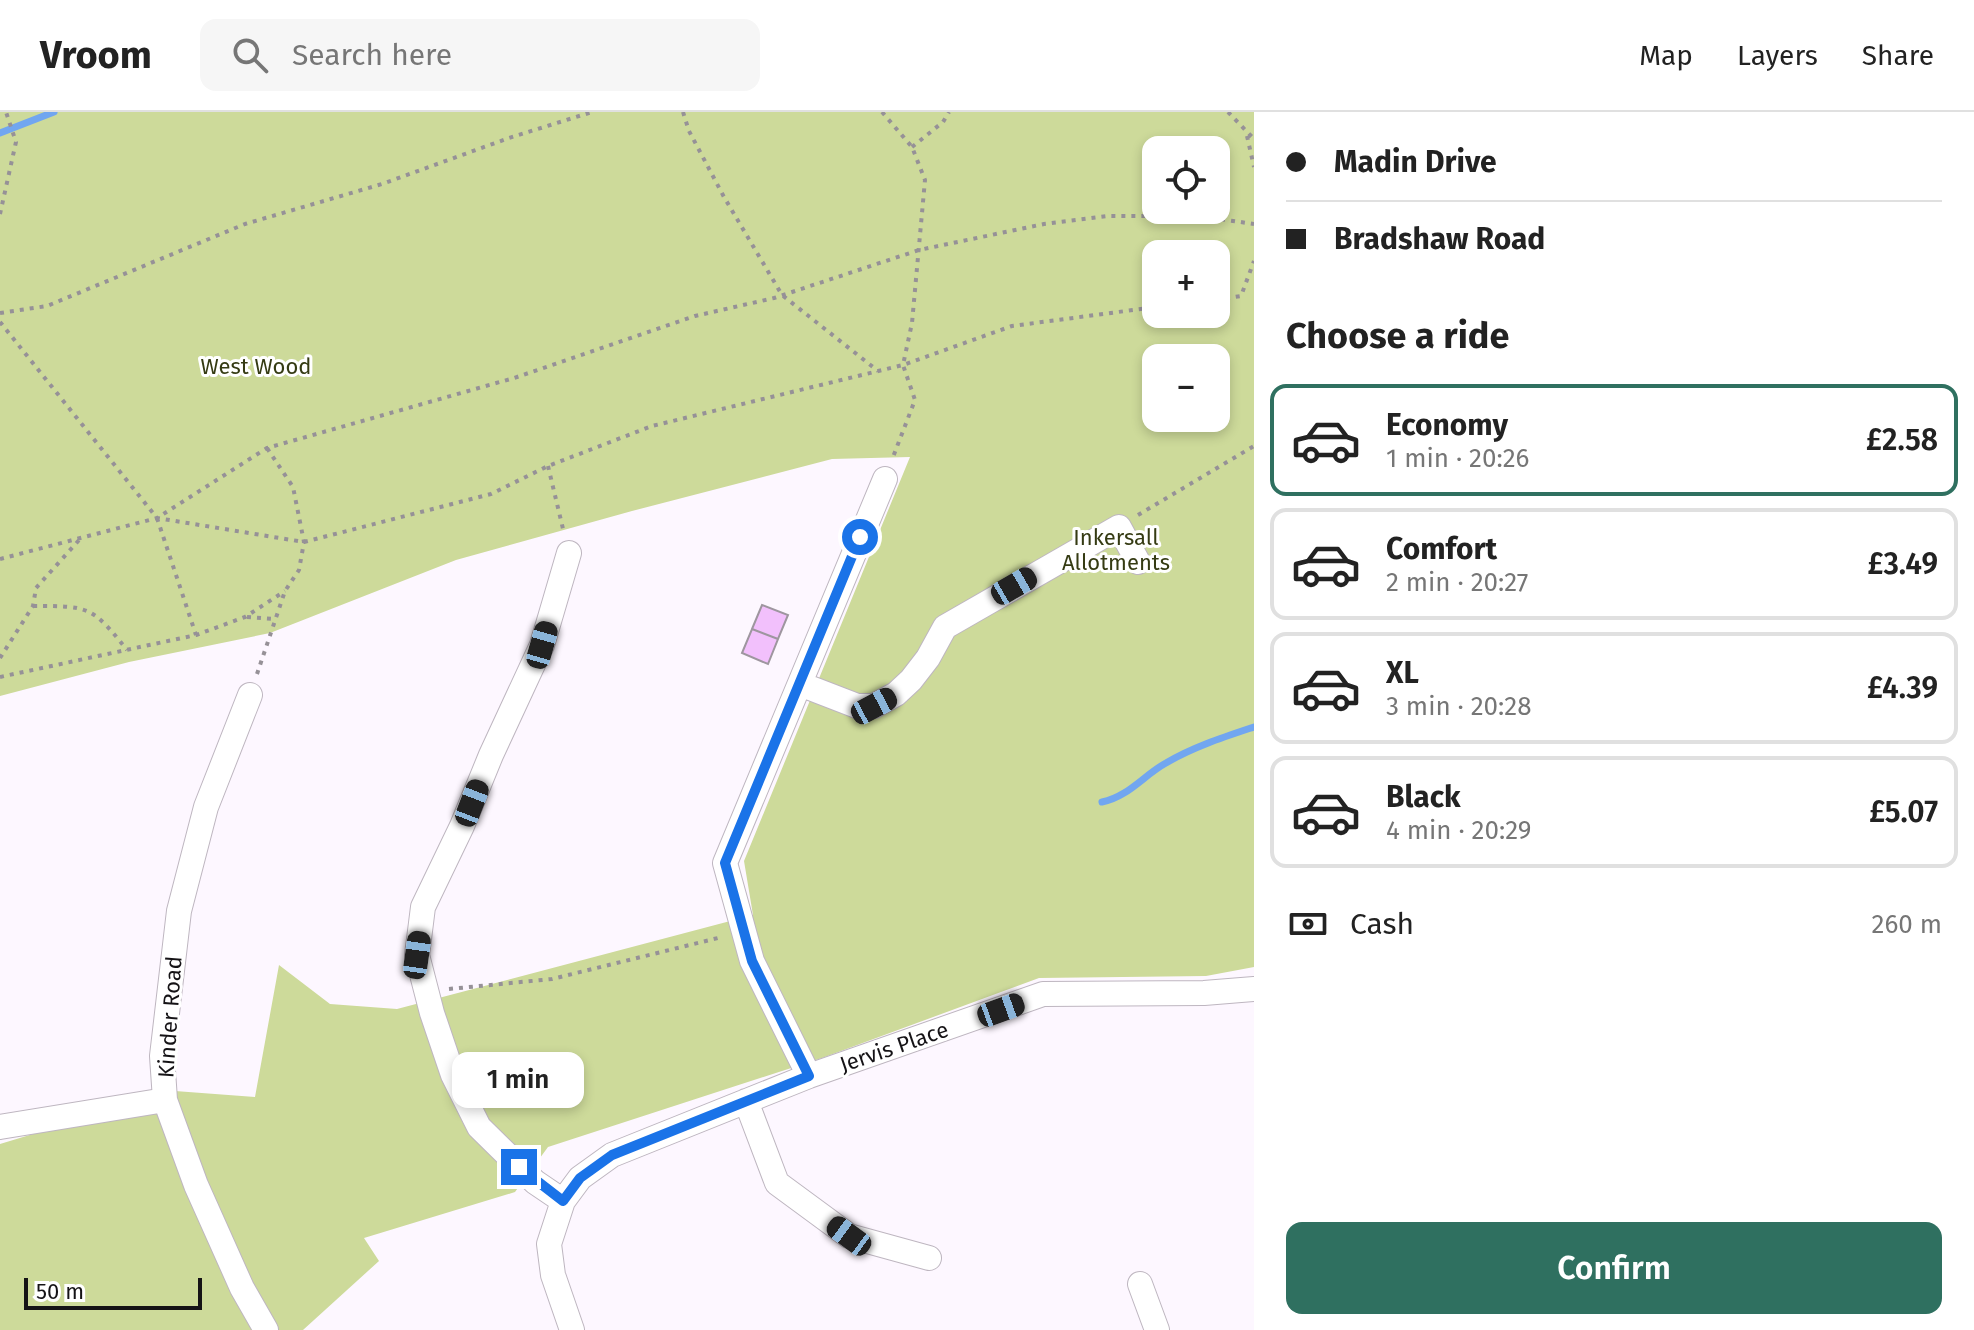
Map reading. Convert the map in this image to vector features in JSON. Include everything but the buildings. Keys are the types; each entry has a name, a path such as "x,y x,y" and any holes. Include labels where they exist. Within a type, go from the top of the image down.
{"street":[{"path":"809,1076 752,961 725,863 885,479"},
{"path":"800,684 857,706 874,706 896,694 911,680 928,658 945,627 1119,527 1138,562"},
{"path":"569,553 542,645 423,907 417,955 453,1075 479,1127 535,1182 563,1201 549,1244 553,1275 572,1330"},
{"name":"Kinder Road","path":"250,695 206,807 179,911 162,1056 165,1100 196,1185 242,1288 266,1330"},
{"name":"Jervis Place","path":"563,1201 580,1178 612,1155 809,1076 1043,994 1204,993 1254,989"},
{"path":"0,1127 165,1100"},
{"path":"746,1101 777,1183 849,1236 929,1258"},
{"path":"1140,1284 1157,1330"}],"path":[{"path":"0,214 16,142 6,112"},
{"path":"0,313 47,306 245,224 382,184 592,112"},
{"path":"683,112 689,131 724,197 782,295 878,371"},
{"path":"882,112 912,147 925,180 912,323 903,365 915,400 885,479"},
{"path":"912,147 943,122 949,112"},
{"path":"1228,112 1254,139"},
{"path":"1247,133 1254,167"},
{"path":"0,559 157,518 267,448 514,378 695,316 782,295 919,250 1044,224 1108,216 1199,216 1254,224"},
{"path":"1230,298 1241,296 1254,261"},
{"path":"157,518 304,542 491,494 548,466 652,426 903,365 1012,326 1142,309"},
{"path":"0,322 157,518 196,635"},
{"path":"1119,527 1254,446"},
{"path":"250,695 285,591 299,570 304,542 293,487 267,448"},
{"path":"548,466 569,553"},
{"path":"0,658 33,606 36,588 82,537"},
{"path":"0,677 196,635 245,617 285,591"},
{"path":"33,606 73,606 100,616 127,650"},
{"path":"245,617 275,619"},
{"path":"426,991 552,979 744,932"}],"green space":[{"path":"0,112 1254,112 1254,967 1206,976 1039,978 822,1058 548,1147 515,1192 364,1238 379,1261 303,1330 0,1330 0,1144 175,1091 255,1097 279,965 330,1004 397,1009 753,915 744,861 910,457 832,459 632,511 456,560 270,633 129,662 0,696"}],"waterway":[{"path":"0,133 54,112"},
{"path":"1102,802 1120,795 1176,757 1254,727"}],"route":[{"path":"519,1167 563,1201 580,1178 612,1155 809,1076 752,961 725,863 860,537"}],"park label":[{"name":"West Wood","path":"256,366"},
{"name":"Inkersall Allotments","path":"1116,550"}]}
